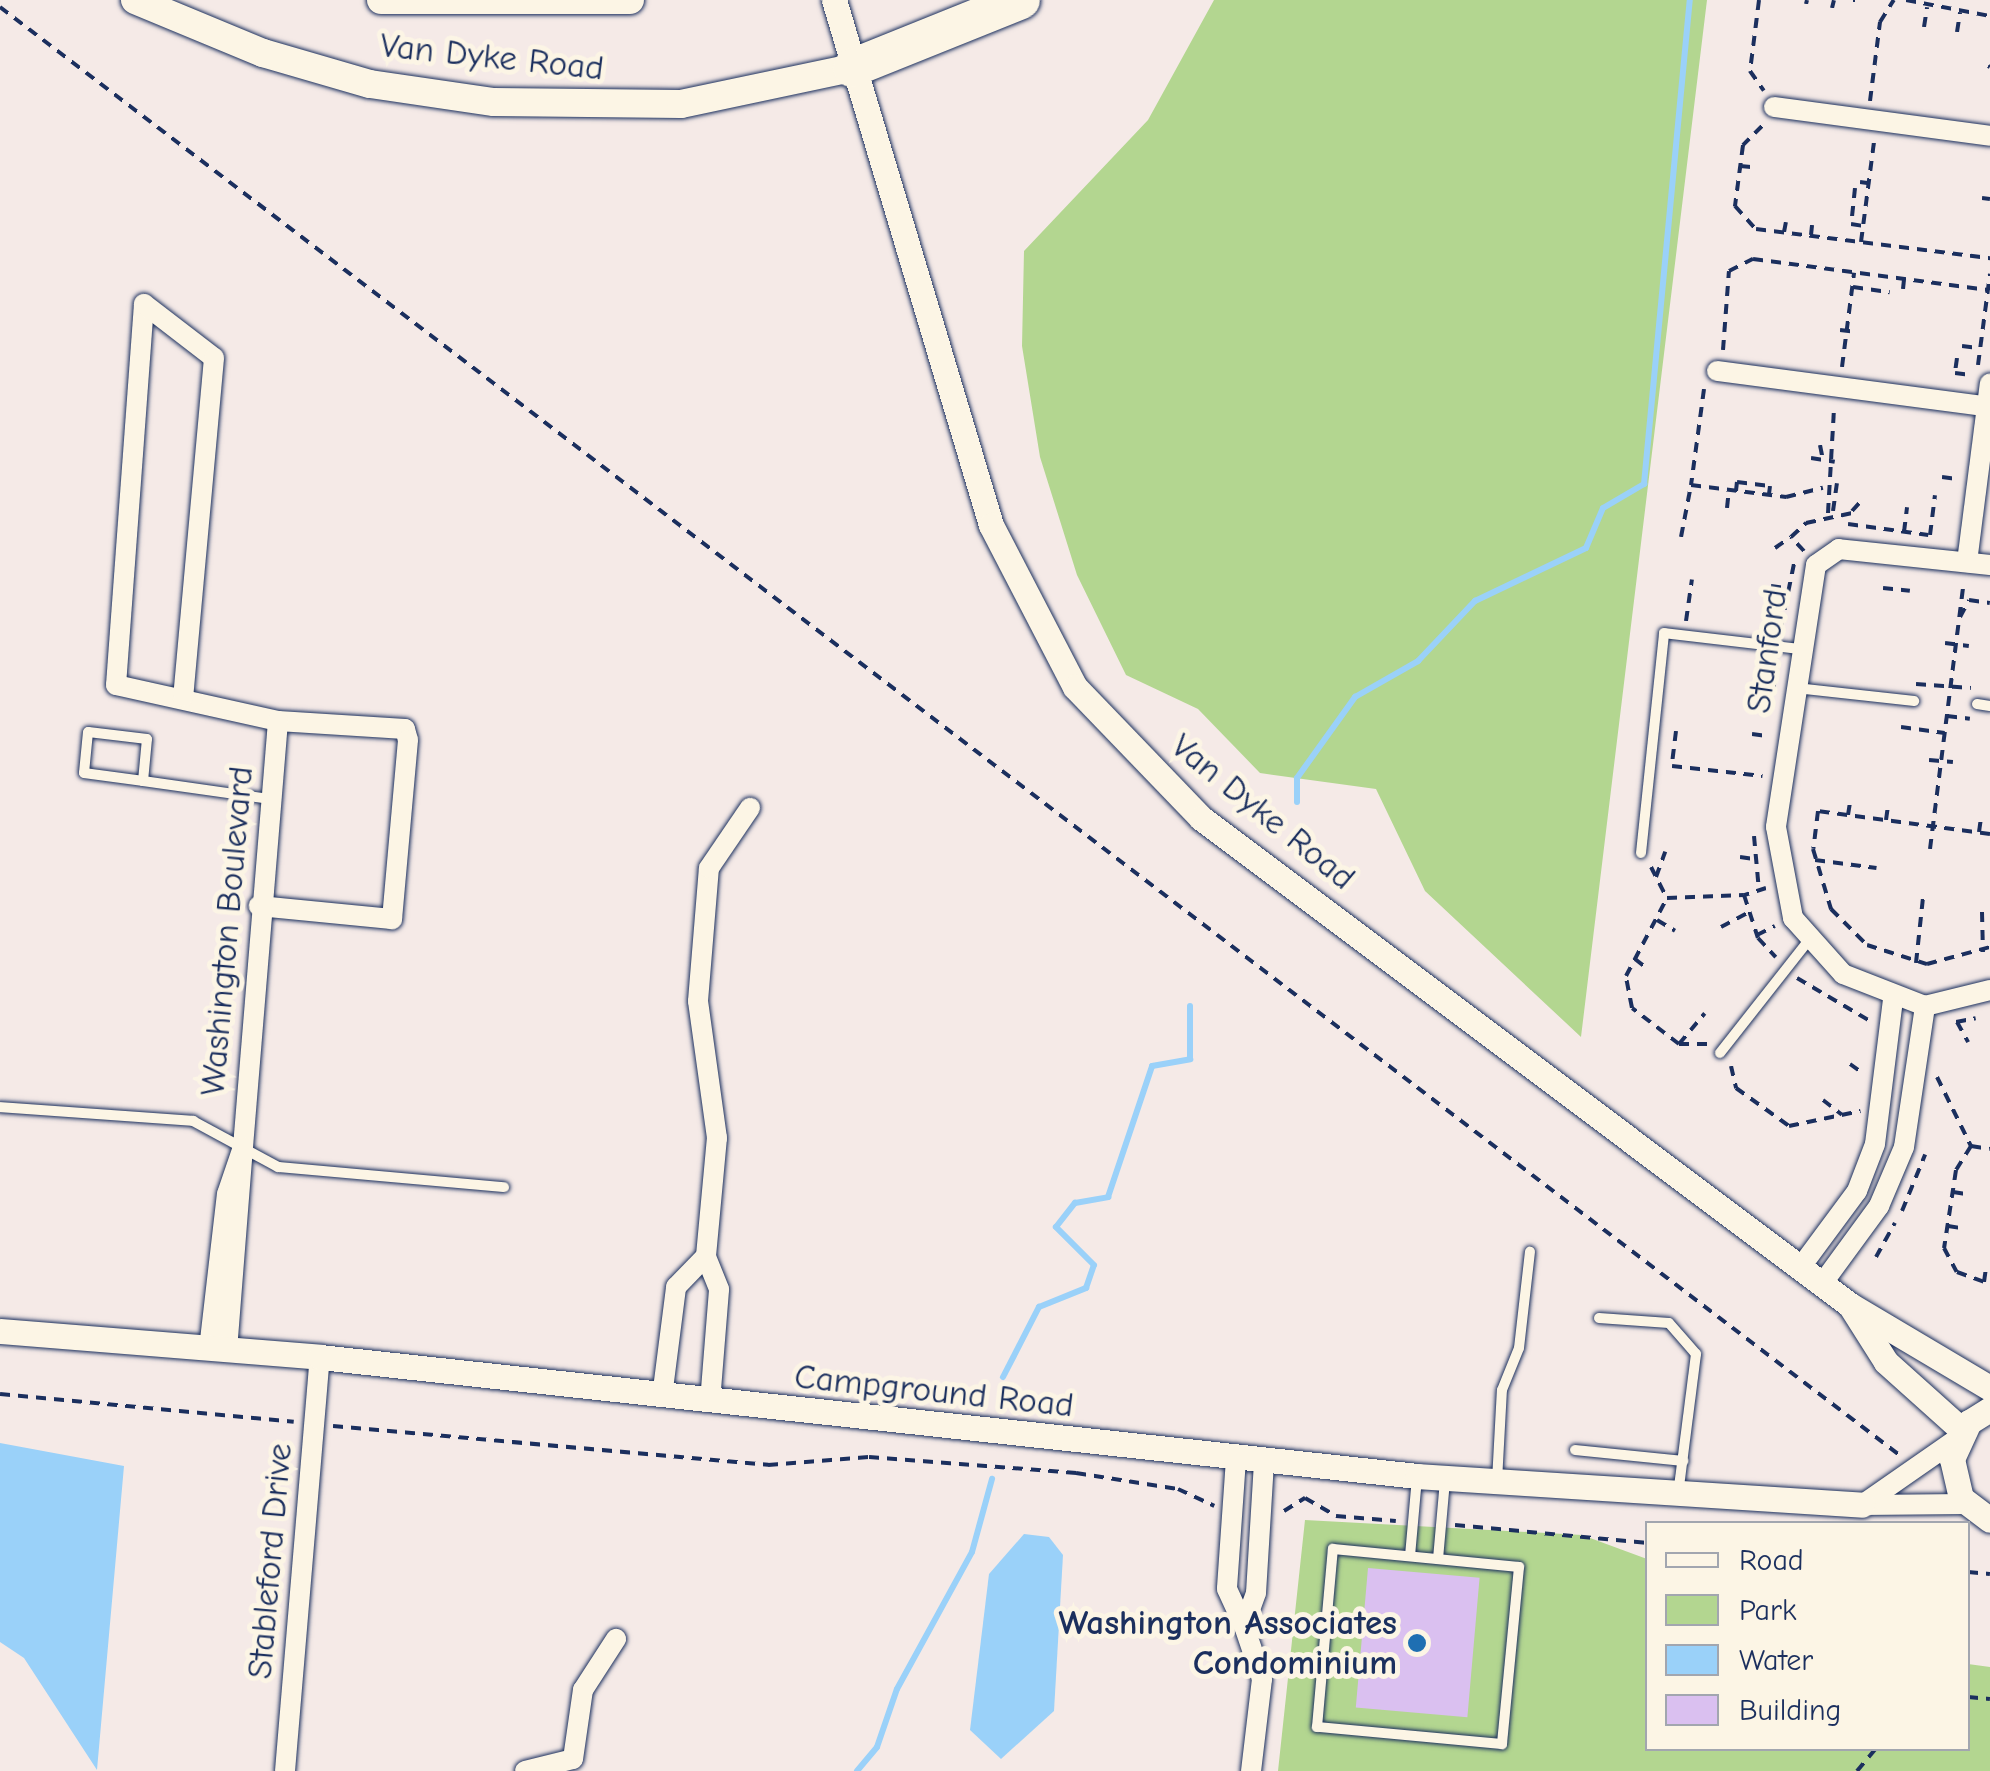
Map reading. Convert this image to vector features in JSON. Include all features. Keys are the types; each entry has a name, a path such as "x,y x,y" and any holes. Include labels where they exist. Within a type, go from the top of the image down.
{"highway":[{"path":"852,68 1021,0"}],"main road":[{"name":"Van Dyke Road","path":"135,0 263,53 370,84 494,102 681,104 852,68"},
{"name":"Van Dyke Road","path":"382,0 630,0"}],"street":[{"name":"Van Dyke Road","path":"834,0 991,525 1075,688 1201,818 1850,1306 1990,1388"},
{"path":"1773,108 1990,136"},
{"path":"184,698 214,358 144,304 116,685 278,721 405,729 392,919 259,906"},
{"path":"1724,372 1984,392 1966,569 1990,566"},
{"name":"Stanford","path":"1925,1006 1893,1000 1844,974 1808,941 1777,864 1810,577 1828,554 1966,569"},
{"name":"Washington Boulevard","path":"218,1350 227,1194 242,1148 268,798 278,721"},
{"path":"710,1402 718,1288 706,1256 717,1138 698,1002 709,868 750,808"},
{"path":"1822,1284 1879,1206 1904,1147 1925,1006 1990,990"},
{"path":"1800,1268 1856,1191 1875,1144 1893,1000"},
{"path":"662,1397 676,1287 706,1256"},
{"name":"Van Dyke Road","path":"1850,1306 1886,1362 1960,1435"},
{"name":"Campground Road","path":"0,1331 320,1357 1417,1476 1862,1505 1967,1504"},
{"name":"Stableford Drive","path":"285,1771 307,1424 320,1357"},
{"path":"1862,1505 1990,1409"},
{"path":"1960,1435 1954,1479 1967,1504 1990,1520"},
{"path":"1236,1459 1227,1589 1262,1679 1251,1771"},
{"path":"1244,1626 1260,1537 1264,1462"},
{"path":"1230,1534 1260,1537"},
{"path":"525,1771 574,1760 583,1690 616,1638"}],"lane":[{"path":"1646,852 1664,633 1801,649"},
{"path":"1795,688 1914,701"},
{"path":"1977,704 1990,706"},
{"path":"143,782 147,738 88,732 84,773 143,782 268,798"},
{"path":"1720,1053 1808,941"},
{"path":"0,1107 193,1121 278,1167 504,1187"},
{"path":"1498,1482 1502,1390 1520,1348 1530,1252"},
{"path":"1599,1318 1668,1322 1689,1342 1698,1369 1678,1495"},
{"path":"1575,1450 1683,1461"},
{"path":"1410,1556 1417,1476"},
{"path":"1438,1559 1445,1478"},
{"path":"1334,1549 1410,1556 1519,1566 1502,1744 1316,1726 1334,1549"}],"path":[{"path":"1759,0 1750,71 1773,108 1742,146 1735,206 1756,229 1990,258"},
{"path":"1832,8 1834,0"},
{"path":"1869,110 1876,52 1894,0"},
{"path":"1906,0 1927,8 1990,16"},
{"path":"0,7 1838,1398 1916,1468"},
{"path":"1924,27 1927,8"},
{"path":"1957,32 1960,12"},
{"path":"1876,52 1884,52"},
{"path":"1865,62 1877,68"},
{"path":"1861,242 1872,183 1875,135"},
{"path":"1740,166 1751,167"},
{"path":"1860,182 1872,183"},
{"path":"1855,188 1851,224 1863,226"},
{"path":"1982,198 1990,199"},
{"path":"1784,232 1786,222"},
{"path":"1811,236 1812,224"},
{"path":"1681,537 1696,444 1703,425 1705,383 1724,372 1718,345 1728,272 1753,259 1988,290"},
{"path":"1780,272 1781,263"},
{"path":"1806,277 1808,266"},
{"path":"1841,376 1854,272"},
{"path":"1984,392 1980,348 1990,274"},
{"path":"1903,289 1904,279"},
{"path":"1929,293 1930,283"},
{"path":"1853,287 1890,292"},
{"path":"1722,314 1733,316"},
{"path":"1844,330 1856,332"},
{"path":"1962,346 1980,348"},
{"path":"1956,358 1955,373 1984,392"},
{"path":"1830,512 1823,488 1824,442 1835,400"},
{"path":"1824,442 1824,460"},
{"path":"1696,444 1706,445"},
{"path":"1811,458 1836,462"},
{"path":"1961,494 1966,461"},
{"path":"1942,477 1963,480"},
{"path":"1726,508 1737,482 1770,486 1769,495"},
{"path":"1830,512 1837,483"},
{"path":"1691,484 1769,495 1823,488"},
{"path":"1751,492 1752,484"},
{"path":"1930,535 1935,496"},
{"path":"1848,533 1848,524 1861,501"},
{"path":"1904,532 1907,507"},
{"path":"1775,548 1830,512 1853,512"},
{"path":"1848,524 1947,537"},
{"path":"1790,537 1807,554"},
{"path":"1781,627 1786,588 1802,548"},
{"path":"1930,849 1966,569"},
{"path":"1897,590 1899,576"},
{"path":"1686,622 1692,579"},
{"path":"1947,583 1977,587"},
{"path":"1770,586 1786,588"},
{"path":"1883,588 1910,591"},
{"path":"1960,617 1969,600 1990,603"},
{"path":"1944,642 1968,646"},
{"path":"1906,682 1990,691"},
{"path":"1756,696 1772,698"},
{"path":"1901,727 1945,733"},
{"path":"1676,731 1672,766 1762,776"},
{"path":"1752,734 1767,736"},
{"path":"1930,760 1953,762"},
{"path":"1699,780 1700,769"},
{"path":"1848,815 1850,802"},
{"path":"1886,820 1888,806"},
{"path":"1990,834 1818,811 1814,860 1844,925 1888,956 1916,963 1983,952 1990,947"},
{"path":"1979,832 1981,818"},
{"path":"1646,852 1668,898"},
{"path":"1656,877 1665,852"},
{"path":"1740,858 1754,859"},
{"path":"1814,860 1876,868"},
{"path":"1668,898 1744,895 1766,888"},
{"path":"1744,895 1758,935 1776,958"},
{"path":"1668,898 1626,976 1632,1008 1680,1044 1710,1044 1716,1035"},
{"path":"1916,963 1923,898"},
{"path":"1720,926 1748,912"},
{"path":"1982,912 1983,952"},
{"path":"1657,920 1675,932"},
{"path":"1758,935 1779,924"},
{"path":"1635,959 1648,968"},
{"path":"1794,976 1847,1010 1878,1022"},
{"path":"1842,1019 1847,1010"},
{"path":"1680,1044 1705,1012"},
{"path":"1868,1039 1870,1022"},
{"path":"1957,1022 1968,1042"},
{"path":"1738,1050 1730,1061 1736,1088 1789,1126 1860,1111"},
{"path":"1858,1122 1866,1057"},
{"path":"1850,1064 1864,1074"},
{"path":"1937,1077 1971,1146 1953,1192 1944,1248 1957,1272 1987,1283 1986,1267"},
{"path":"1824,1100 1842,1114"},
{"path":"1971,1146 1990,1149"},
{"path":"1953,1192 1966,1194"},
{"path":"1948,1226 1960,1228"},
{"path":"0,1394 768,1465 869,1457 1076,1473 1232,1507"},
{"path":"1262,1509 1284,1511 1305,1498 1336,1516 1413,1522"},
{"path":"1441,1524 1645,1543"},
{"path":"1857,1771 1874,1751"}],"green space":[{"path":"1214,0 1707,0 1581,1037 1425,891 1376,789 1260,773 1198,709 1126,675 1077,575 1040,457 1022,346 1024,251 1148,120"},
{"path":"1305,1520 1582,1535 1645,1558 1645,1751 1970,1751 1970,1664 1990,1667 1990,1771 1278,1771"}],"water":[{"path":"0,1443 124,1466 97,1770 24,1658 0,1642"},
{"path":"1024,1534 1049,1537 1063,1555 1054,1711 1001,1759 970,1730 989,1574"}],"building":[{"name":"Washington Associates Condominium","path":"1368,1568 1480,1578 1467,1717 1356,1707"}],"waterway":[{"path":"1297,802 1297,778 1355,697 1418,661 1475,601 1586,548 1603,508 1644,484 1690,0"},
{"path":"1003,1377 1039,1307 1086,1288 1094,1265 1056,1227 1075,1203 1108,1197 1152,1066 1190,1059 1190,1006"},
{"path":"857,1771 877,1747 897,1689 972,1552 992,1479"}],"place":[{"name":"Washington Associates Condominium","path":"1417,1643"}]}
